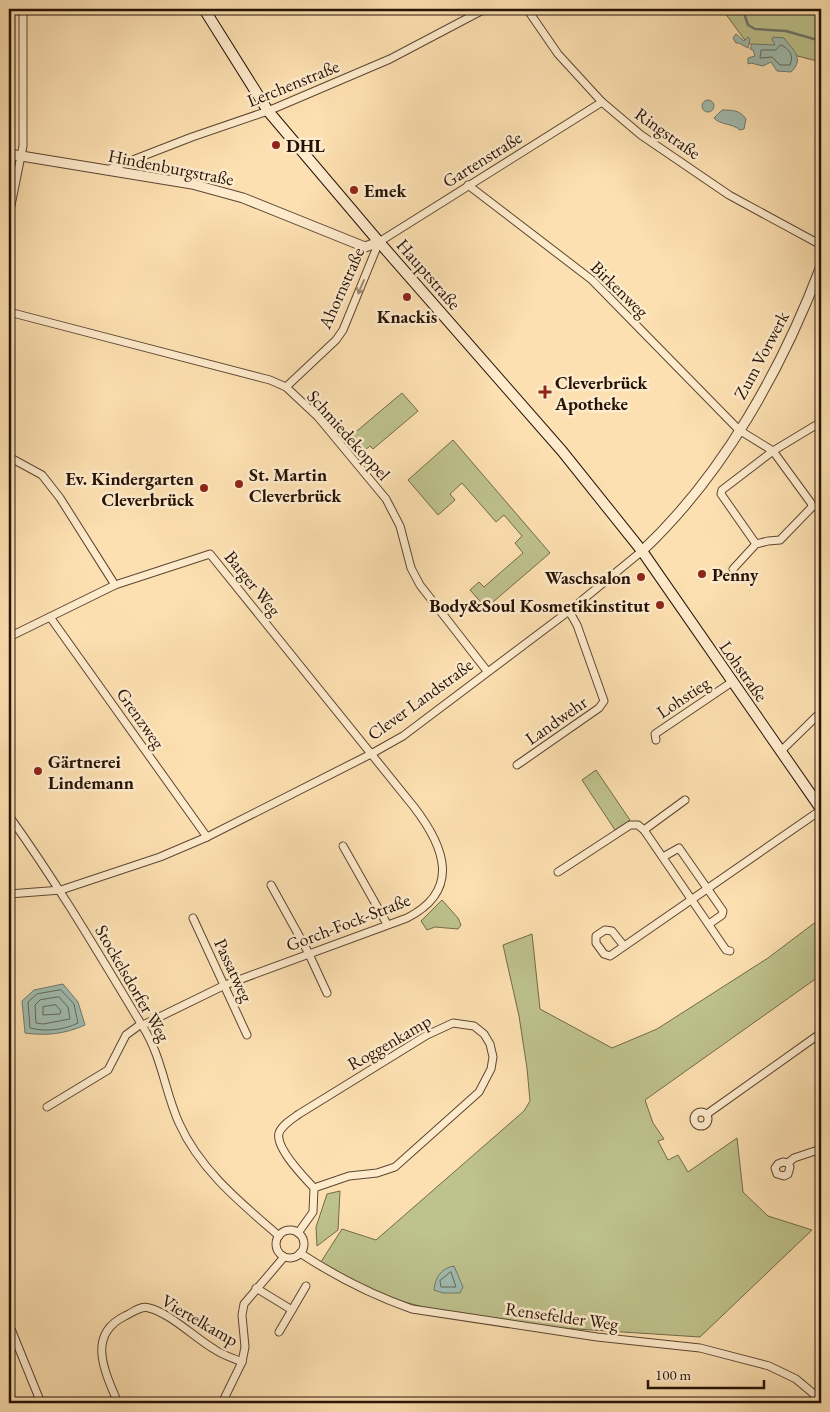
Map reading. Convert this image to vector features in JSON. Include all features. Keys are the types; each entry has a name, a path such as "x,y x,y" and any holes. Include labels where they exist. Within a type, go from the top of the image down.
{"main road":[{"name":"Hauptstraße","path":"204,9 268,111 379,242 562,451 642,551"},
{"name":"Lohstraße","path":"642,551 821,809"}],"street":[{"path":"9,215 23,146 23,9"},
{"name":"Lerchenstraße","path":"106,170 192,137 268,111 390,59 485,9"},
{"name":"Ringstraße","path":"527,9 558,54 602,102 641,135 729,194 821,245"},
{"name":"Gartenstraße","path":"379,242 602,102"},
{"name":"Hindenburgstraße","path":"9,154 192,184 242,198 364,247 379,242"},
{"name":"Birkenweg","path":"468,185 592,280 738,430"},
{"name":"Ahornstraße","path":"286,387 336,340 343,330 379,242"},
{"name":"Zum Vorwerk","path":"738,430 782,358 821,266"},
{"name":"Schmiedekoppel","path":"9,312 270,380 286,387 318,417 386,499 400,526 411,568 420,585 487,671"},
{"path":"756,544 721,494 722,490 773,451 821,422"},
{"path":"733,569 756,544 768,540 780,540 812,508 811,502 773,451 738,430"},
{"name":"Clever Landstraße","path":"9,894 61,890 160,857 207,837 403,736 569,611 642,551 685,508 738,430"},
{"path":"9,457 42,475 60,498 114,585"},
{"name":"Barger Weg","path":"9,637 114,585 210,554 371,754"},
{"name":"Landwehr","path":"517,765 599,708 604,700 577,625 569,611"},
{"name":"Grenzweg","path":"50,617 207,837"},
{"name":"Lohstieg","path":"656,740 655,734 732,682"},
{"path":"781,751 821,712"},
{"name":"Gorch-Fock-Straße","path":"47,1107 108,1070 126,1035 142,1025 225,984 422,910 440,886 443,868 439,844 430,827 371,754"},
{"path":"644,830 686,800"},
{"path":"624,946 821,809"},
{"name":"Stockelsdorfer Weg","path":"9,816 61,890 142,1025 162,1068 170,1102 190,1143 231,1194 278,1236"},
{"path":"558,872 630,825 638,825 644,830 726,950 730,951"},
{"path":"342,846 387,924"},
{"path":"663,857 680,848 723,911 722,915 709,924"},
{"path":"271,885 308,952 327,993"},
{"name":"Passatweg","path":"192,918 248,1035"},
{"name":"Roggenkamp","path":"453,1023 474,1026 484,1034 490,1044 493,1057 491,1069 479,1092 434,1134 394,1167 377,1173 349,1176 314,1188 281,1146 278,1135 282,1127 306,1109 426,1035 453,1023"},
{"path":"707,1114 821,1033"},
{"path":"788,1164 794,1158 821,1149"},
{"path":"298,1233 313,1212 314,1188"},
{"path":"290,1230 298,1233 303,1240 300,1253 290,1258 284,1257 276,1245 278,1236 290,1230"},
{"name":"Rensefelder Weg","path":"300,1253 330,1273 387,1300 412,1309 597,1338 700,1348 769,1366 796,1379 821,1400"},
{"name":"Viertelkamp","path":"222,1403 242,1362 245,1347 242,1315 244,1304 284,1257"},
{"path":"279,1332 306,1286"},
{"path":"256,1288 292,1310"},
{"name":"Viertelkamp","path":"118,1403 105,1366 102,1341 112,1323 144,1307 151,1308 216,1350 242,1362"},
{"path":"9,1324 41,1403"}],"green space":[{"path":"722,9 821,9 821,62 747,43"},
{"path":"402,393 418,411 373,449 370,446 365,450 352,435"},
{"path":"453,440 550,553 486,608 470,590 479,582 484,587 523,553 515,543 522,536 504,515 496,522 462,483 450,494 455,500 438,515 408,480"},
{"path":"596,770 630,820 615,830 582,780"},
{"path":"442,900 458,918 461,925 458,929 435,927 427,930 421,921"},
{"path":"821,918 821,975 645,1100 653,1123 664,1139 658,1141 668,1160 678,1155 688,1172 737,1138 743,1192 768,1216 812,1230 700,1337 484,1323 374,1294 319,1265 342,1229 376,1240 524,1111 530,1101 519,1016 503,945 532,934 540,1009 612,1048 657,1029 768,958"},
{"path":"340,1191 338,1230 317,1246 316,1227 327,1194"}],"water":[{"path":"736,34 744,41 748,37 750,39 748,48 736,43 733,38"},
{"path":"773,37 784,38 796,54 797,62 791,72 777,71 771,62 763,66 748,64 748,58 755,56 753,50 750,49 752,44 775,45"},
{"path":"708,100 714,106 708,112 702,106"},
{"path":"722,110 732,110 741,114 746,119 744,129 740,130 714,118"},
{"path":"63,984 78,1002 85,1025 55,1034 25,1033 22,1001 34,990"},
{"path":"454,1266 463,1287 460,1293 443,1293 434,1290 436,1281 442,1271"}],"waterway":[{"path":"745,9 748,25 755,29 786,31 821,41"}],"place":[{"name":"DHL","path":"276,145"},
{"name":"Emek","path":"354,190"},
{"name":"Knackis","path":"407,297"},
{"name":"Cleverbrück Apotheke","path":"545,392"},
{"name":"St. Martin Cleverbrück","path":"239,484"},
{"name":"Ev. Kindergarten Cleverbrück","path":"204,488"},
{"name":"Penny","path":"702,574"},
{"name":"Waschsalon","path":"641,577"},
{"name":"Body&Soul Kosmetikinstitut","path":"660,605"},
{"name":"Gärtnerei Lindemann","path":"38,771"}]}
